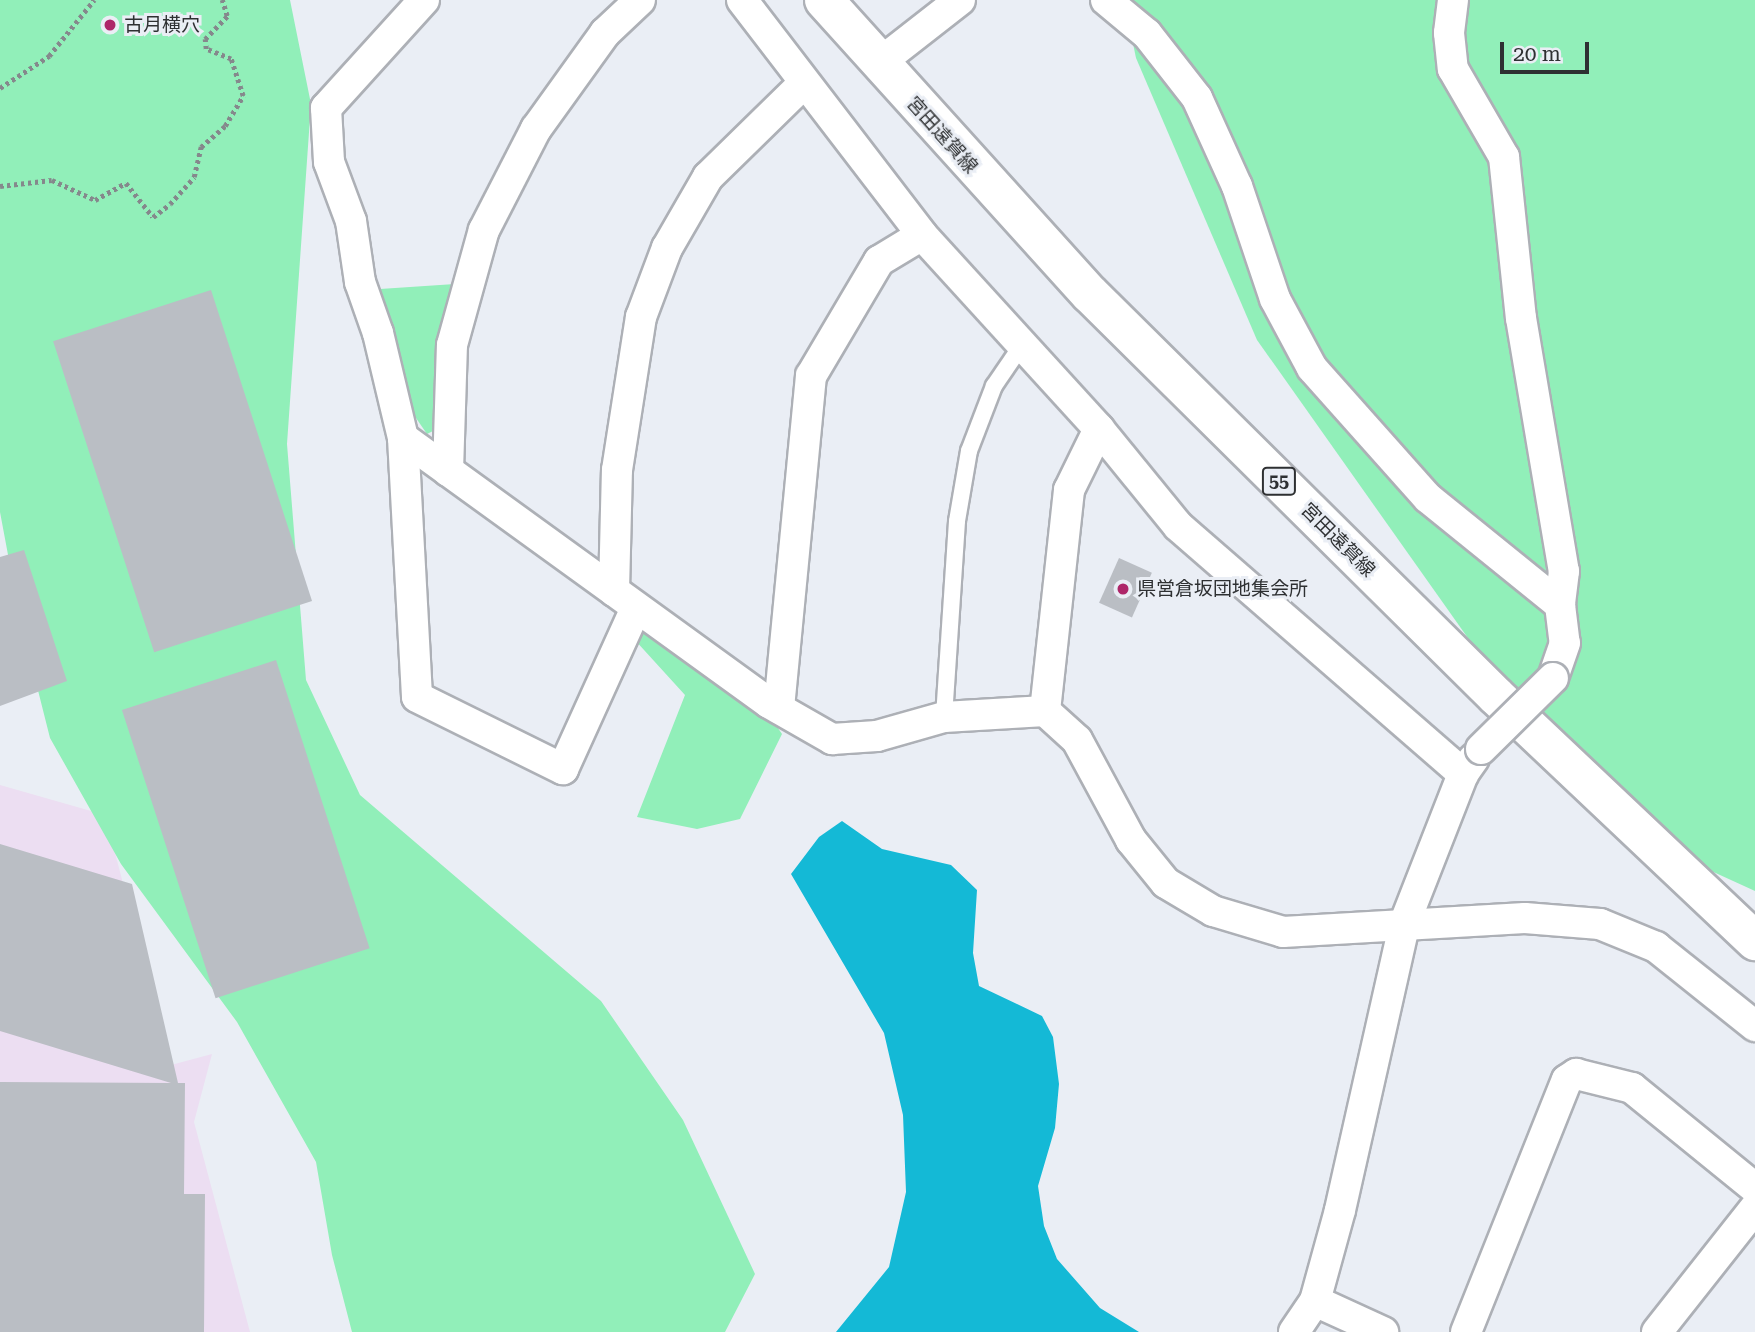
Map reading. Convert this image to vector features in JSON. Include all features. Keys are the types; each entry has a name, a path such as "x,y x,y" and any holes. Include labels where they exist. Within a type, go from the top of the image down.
{"main road":[{"name":"宮田遠賀線","path":"824,0 878,64 1099,303 1496,696 1755,941"}],"street":[{"path":"424,0 326,108 329,162 351,221 360,282 378,333 403,438 416,698 563,769 625,600 617,470 641,317 667,248 708,177 803,84"},
{"path":"448,471 452,345 484,230 536,129 605,33 640,0"},
{"path":"742,0 803,84 922,234 1099,429 1178,527 1463,774"},
{"path":"878,64 960,0"},
{"path":"1106,0 1147,34 1197,97 1237,186 1275,299 1312,368 1428,498 1560,605"},
{"path":"1294,1332 1315,1301 1405,922 1463,774 1481,749 1553,678 1565,643 1560,605 1564,571 1521,318 1504,157 1453,69 1449,33 1454,0"},
{"path":"779,708 811,376 879,261 922,234"},
{"path":"1045,711 1069,490 1099,429"},
{"path":"403,438 625,600 779,708 832,739 877,736 944,717 1045,711 1077,740 1131,840 1166,883 1213,911 1283,932 1405,922 1525,918 1600,924 1656,947 1755,1026"},
{"path":"1466,1332 1567,1080 1576,1074 1632,1088 1755,1188"},
{"path":"1657,1332 1755,1208"},
{"path":"1315,1301 1383,1332"}],"lane":[{"path":"944,717 957,521 969,452 994,386 1022,345"}],"path":[{"path":"0,88 49,56 93,0"},
{"path":"0,186 52,180 95,200 127,183 153,216 170,204 194,177 201,147 225,126 243,96 231,59 205,50 205,39 227,16 222,0"}],"shaded area":[{"path":"0,785 105,815 171,1065 212,1054 194,1122 250,1332 0,1332"}],"green space":[{"path":"0,0 290,0 311,104 287,444 306,680 360,795 601,1001 683,1120 755,1274 725,1332 352,1332 332,1255 316,1162 237,1022 121,864 50,738 20,619 0,512"},
{"path":"1124,0 1755,0 1755,891 1674,854 1521,713 1257,340 1136,58"},
{"path":"455,284 435,430 427,434 405,402 380,289"},
{"path":"648,629 771,718 782,734 740,819 697,829 637,817 685,695 634,639"}],"water":[{"path":"842,821 882,849 951,865 977,890 973,953 979,986 1042,1016 1053,1037 1059,1084 1055,1128 1038,1186 1044,1226 1057,1259 1100,1308 1139,1332 836,1332 889,1267 906,1192 903,1115 884,1033 791,874 819,837"}],"building":[{"path":"211,290 312,601 154,652 53,341"},
{"path":"24,550 67,681 0,706 0,557"},
{"path":"1119,558 1152,573 1132,617 1099,603"},
{"path":"276,660 370,948 216,998 122,710"},
{"path":"0,844 132,884 178,1083 185,1083 184,1194 205,1194 204,1332 0,1332 0,1082 171,1083 0,1031"}],"place":[{"name":"古月横穴","path":"110,25"},
{"name":"県営倉坂団地集会所","path":"1123,589"}]}
